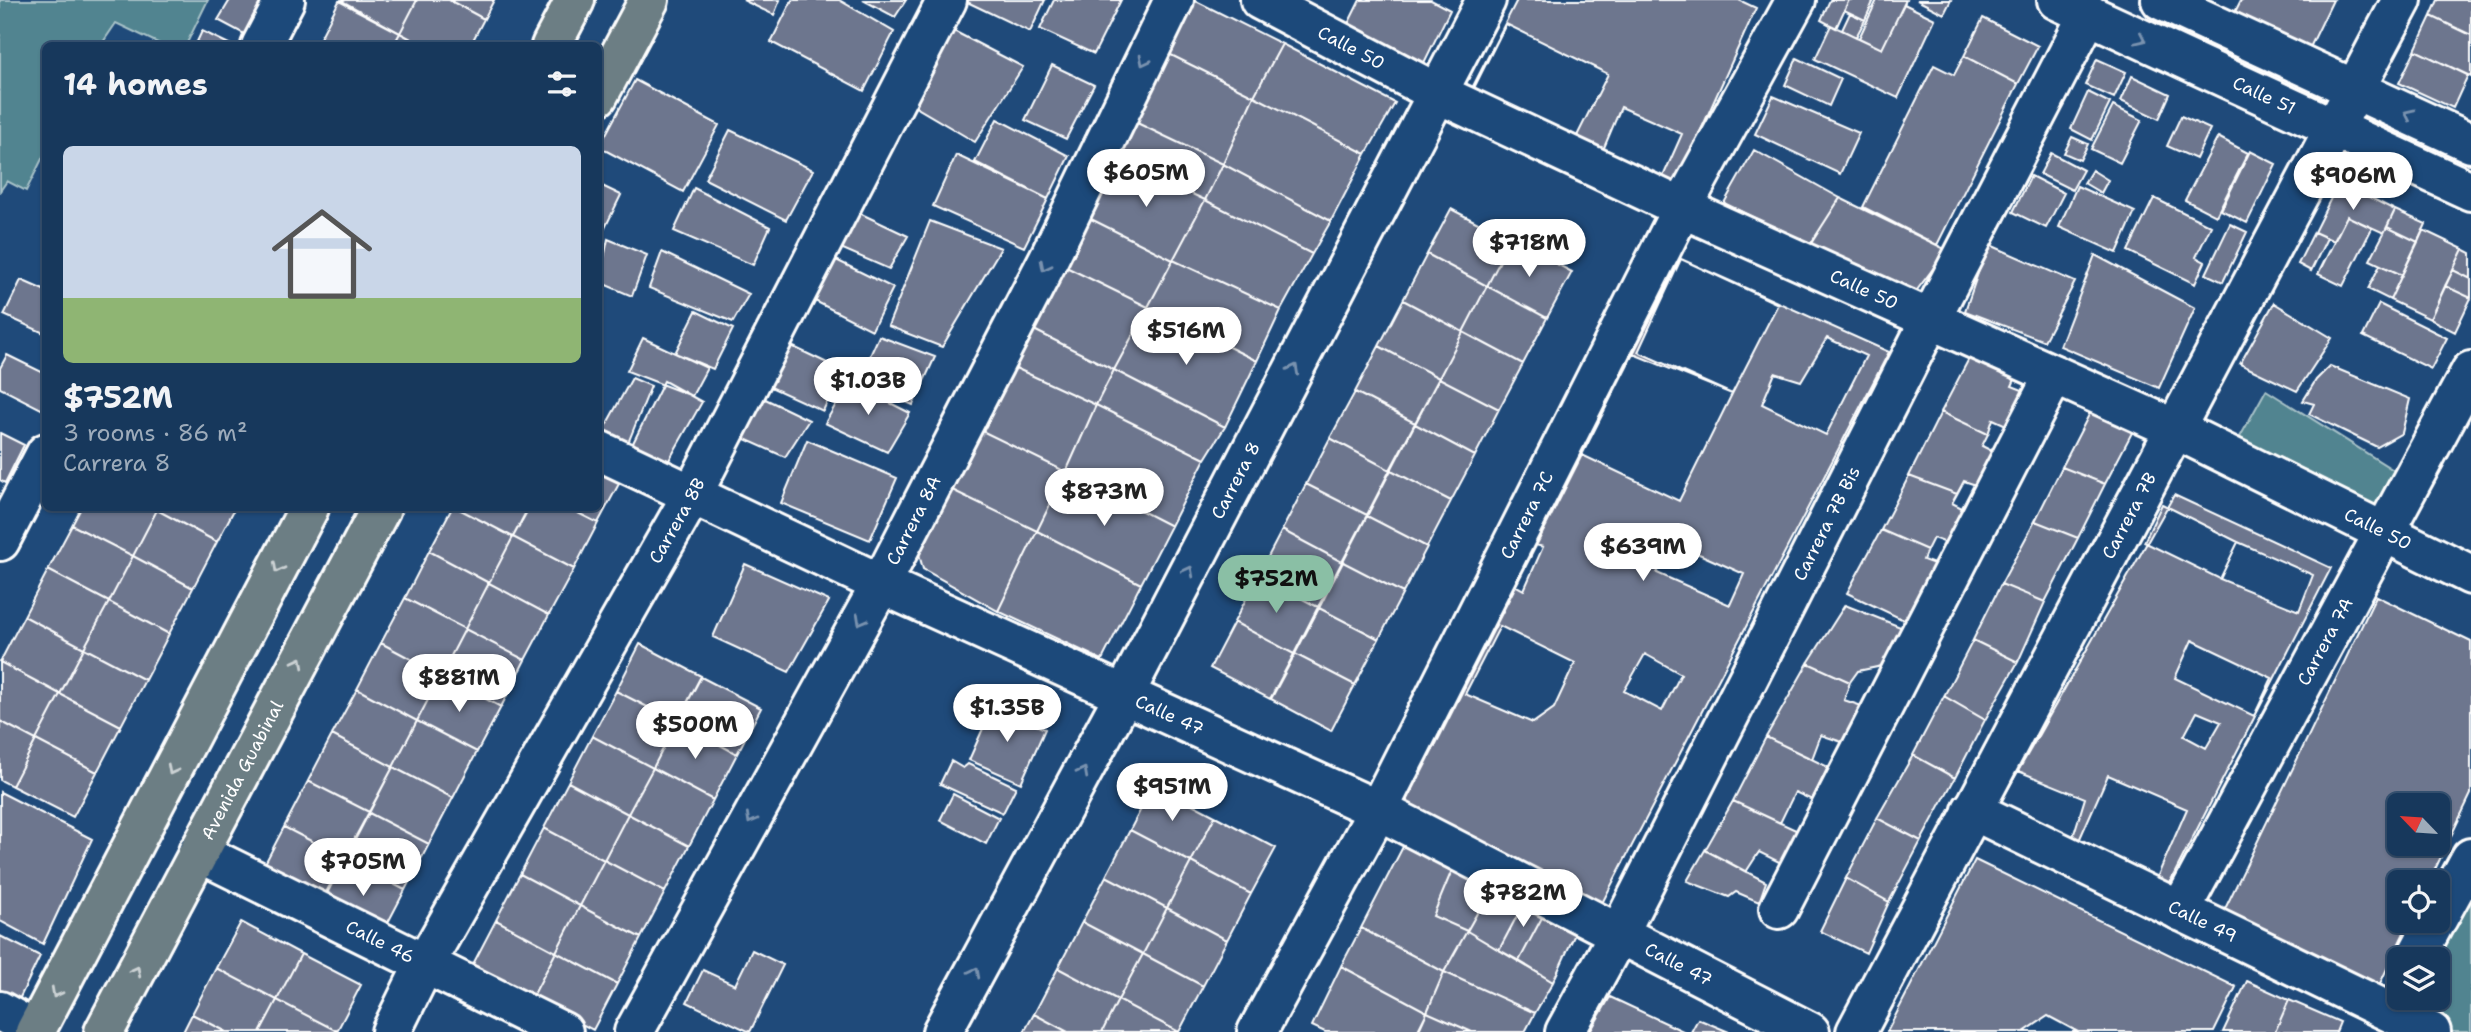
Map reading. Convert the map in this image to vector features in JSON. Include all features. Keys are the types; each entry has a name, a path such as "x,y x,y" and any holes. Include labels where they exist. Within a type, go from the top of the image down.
{"main road":[{"path":"553,42 575,0"},
{"path":"602,88 649,0"},
{"path":"36,1031 307,511"},
{"name":"Avenida Guabinal","path":"104,1032 379,511"}],"street":[{"path":"263,42 285,0"},
{"name":"Carrera 8B","path":"391,1032 424,965 692,495 947,0"},
{"name":"Carrera 8A","path":"634,1032 881,584 1049,258 1174,0"},
{"name":"Calle 50","path":"1260,0 1437,93 1682,208 2173,428 2471,575"},
{"name":"Carrera 8","path":"942,1032 1124,695 1486,0"},
{"name":"Carrera 7C","path":"1257,1032 1378,810 1682,208 1796,0"},
{"path":"2161,0 2471,143"},
{"name":"Carrera 7B","path":"1856,1032 2173,428 2402,0"},
{"name":"Calle 51","path":"2073,8 2471,191"},
{"name":"Carrera 7B Bis","path":"1565,1032 1618,935 1930,320 2073,8"},
{"name":"Carrera 7A","path":"2180,911 2471,371"},
{"path":"1779,909 2054,374"},
{"name":"Calle 47","path":"602,452 881,584 1378,810 1810,1032"},
{"path":"0,541 42,461"},
{"name":"Calle 49","path":"1972,810 2431,1032"},
{"name":"Calle 46","path":"198,852 564,1032"},
{"path":"2450,896 2471,858"},
{"path":"0,1012 36,1031"}],"green space":[{"path":"0,0 208,0 187,42 156,42 116,23 103,42 42,42 42,159 26,191 7,181 0,191"},
{"path":"2266,390 2398,473 2376,523 2235,446"},
{"path":"2471,858 2471,1032 2431,1032 2387,1010 2450,1010 2450,947 2422,947 2429,933 2450,933 2450,896"}],"building":[{"path":"230,0 265,0 246,35 218,20"},
{"path":"340,0 417,0 400,33"},
{"path":"417,0 449,0 484,19 472,42 417,42 400,33"},
{"path":"449,0 494,0 484,19"},
{"path":"743,0 780,0 774,15"},
{"path":"792,0 839,0 894,32 864,91 771,42"},
{"path":"863,0 906,0 895,17"},
{"path":"963,0 1045,0 1030,32"},
{"path":"1054,0 1121,0 1094,54 1040,29"},
{"path":"1194,0 1282,44 1254,96 1167,53"},
{"path":"1360,0 1431,0 1450,10 1419,73 1342,36"},
{"path":"1517,0 1739,0 1756,8 1674,190 1467,98"},
{"path":"1830,0 1849,0 1836,28 1821,20"},
{"path":"1849,0 1874,0 1865,20 1844,10"},
{"path":"1877,0 1906,0 1882,49 1859,38"},
{"path":"1917,0 1951,0 1944,14"},
{"path":"2241,0 2333,0 2304,60 2229,24"},
{"path":"2438,0 2471,0 2471,35 2431,16"},
{"path":"339,1 400,33 395,42 318,42"},
{"path":"1904,4 1935,19 1898,98 1815,59 1831,25 1882,49"},
{"path":"1850,13 1865,20 1856,37 1842,30"},
{"path":"2431,16 2471,35 2471,77 2415,50"},
{"path":"1983,18 2038,46 2018,84 1964,56"},
{"path":"1506,24 1608,74 1576,138 1474,88"},
{"path":"948,28 1023,67 975,142 909,103"},
{"path":"202,31 225,42 197,42"},
{"path":"400,33 417,42 395,42"},
{"path":"1282,44 1395,103 1366,154 1254,96"},
{"path":"2415,50 2468,75 2453,108 2399,83"},
{"path":"1167,53 1254,96 1223,164 1135,122"},
{"path":"1964,56 2018,84 1937,245 1863,207 1934,65 1954,75"},
{"path":"1797,58 1841,79 1829,106 1785,85"},
{"path":"2097,59 2126,72 2114,98 2085,85"},
{"path":"1052,65 1094,85 1066,139 1025,120"},
{"path":"2132,76 2170,94 2159,119 2121,101"},
{"path":"635,80 719,125 683,192 602,149 602,141"},
{"path":"2088,92 2110,103 2092,140 2071,129"},
{"path":"1254,96 1366,154 1331,221 1223,164"},
{"path":"1773,96 1859,133 1840,174 1755,134"},
{"path":"2113,106 2142,120 2120,163 2091,149"},
{"path":"1621,107 1682,134 1658,188 1598,162"},
{"path":"2181,116 2210,129 2196,159 2167,146"},
{"path":"997,119 1069,156 1048,199 975,162"},
{"path":"1135,122 1223,164 1205,200 1117,159"},
{"path":"730,130 813,170 786,220 705,179"},
{"path":"2072,137 2088,144 2080,160 2064,153"},
{"path":"2218,137 2248,153 2216,216 2185,200"},
{"path":"1754,150 1840,198 1810,245 1724,203"},
{"path":"2250,151 2276,164 2247,223 2221,210"},
{"path":"2051,153 2083,170 2072,190 2040,174"},
{"path":"956,155 1048,199 1024,247 933,206"},
{"path":"1117,159 1205,200 1173,260 1087,217"},
{"path":"1223,164 1331,221 1312,254 1205,200"},
{"path":"2092,170 2108,180 2101,193 2084,183"},
{"path":"2031,176 2064,193 2046,228 2013,212"},
{"path":"2339,182 2395,210 2384,233 2347,216 2334,241 2314,232"},
{"path":"602,186 621,195 602,232"},
{"path":"2077,186 2135,212 2117,253 2059,227"},
{"path":"694,188 770,227 753,265 674,231"},
{"path":"1840,198 1947,250 1908,302 1810,245"},
{"path":"2154,198 2211,226 2196,257 2205,262 2195,284 2128,251"},
{"path":"1205,200 1312,254 1281,310 1173,260"},
{"path":"1451,209 1511,240 1487,286 1427,254"},
{"path":"853,210 908,236 889,269 836,246"},
{"path":"2395,210 2426,224 2418,242 2387,227"},
{"path":"2347,216 2372,228 2343,286 2318,274"},
{"path":"1087,217 1173,260 1148,307 1062,265"},
{"path":"930,221 1001,248 942,347 888,326"},
{"path":"2230,224 2247,232 2223,282 2206,274"},
{"path":"2387,227 2418,242 2402,275 2370,260"},
{"path":"2423,230 2463,249 2430,319 2390,300"},
{"path":"2314,232 2327,238 2311,271 2298,264"},
{"path":"608,239 647,255 632,296 602,283"},
{"path":"1511,240 1572,272 1547,318 1487,286"},
{"path":"1988,244 2075,282 2044,341 1965,311"},
{"path":"2463,249 2471,253 2471,279 2453,270"},
{"path":"662,252 749,294 733,322 649,288"},
{"path":"1427,254 1487,286 1463,332 1403,300"},
{"path":"2095,255 2195,308 2159,388 2060,346"},
{"path":"828,256 893,288 872,330 807,297"},
{"path":"1681,259 1778,304 1732,394 1638,352"},
{"path":"1681,259 1889,352 1599,909 1399,817"},
{"path":"1173,260 1281,310 1257,361 1148,307"},
{"path":"1062,265 1148,307 1114,370 1030,328"},
{"path":"2380,265 2402,275 2390,300 2368,289"},
{"path":"2453,270 2471,279 2471,298 2445,286"},
{"path":"21,280 42,289 42,332 4,315"},
{"path":"1487,286 1547,318 1523,364 1463,332"},
{"path":"2445,286 2471,298 2455,332 2430,319"},
{"path":"1403,300 1463,332 1439,378 1379,346"},
{"path":"2274,303 2332,338 2297,391 2240,364"},
{"path":"2379,304 2447,338 2431,369 2363,336"},
{"path":"1148,307 1257,361 1225,427 1114,370"},
{"path":"696,311 733,329 713,369 675,353"},
{"path":"1030,328 1114,370 1096,405 1009,365"},
{"path":"1463,332 1523,364 1499,409 1439,378"},
{"path":"879,336 935,357 913,405 858,382"},
{"path":"643,338 707,368 692,396 627,371"},
{"path":"1827,338 1866,356 1826,435 1762,404 1775,373 1801,381"},
{"path":"783,342 842,370 823,411 764,384"},
{"path":"1379,346 1439,378 1415,423 1355,392"},
{"path":"1975,347 2019,371 2012,386 2025,391 2006,425 1993,419 1988,434 1941,412"},
{"path":"1631,353 1732,394 1679,501 1582,455"},
{"path":"7,355 42,372 42,409 0,388 0,368"},
{"path":"1009,365 1096,405 1066,472 976,428"},
{"path":"2330,366 2410,399 2402,433 2377,447 2309,414 2314,404 2303,401 2316,380"},
{"path":"1114,370 1225,427 1205,459 1096,405"},
{"path":"632,378 651,386 626,448 602,437"},
{"path":"1439,378 1499,409 1475,456 1415,424"},
{"path":"664,381 702,402 668,462 631,447"},
{"path":"849,382 910,413 887,452 825,423"},
{"path":"1355,392 1415,423 1390,470 1330,438"},
{"path":"757,395 809,420 785,457 738,436"},
{"path":"1096,405 1205,459 1171,526 1066,472"},
{"path":"2094,405 2136,425 2105,484 2062,467"},
{"path":"1941,412 1988,434 1982,446 1996,453 1979,486 1964,481 1957,494 1909,476"},
{"path":"1415,424 1475,456 1451,501 1391,470"},
{"path":"976,428 1066,472 1037,531 946,487"},
{"path":"0,433 24,445 5,483 0,480"},
{"path":"1330,438 1390,470 1367,515 1306,484"},
{"path":"807,440 897,478 870,540 781,503"},
{"path":"2062,467 2105,484 2078,538 2035,521"},
{"path":"602,470 621,480 598,523 574,511 602,511"},
{"path":"1391,470 1451,501 1427,547 1367,516"},
{"path":"1066,472 1171,526 1141,584 1037,531"},
{"path":"1909,476 1957,494 1952,503 1966,510 1949,544 1933,538 1927,550 1881,530"},
{"path":"1306,484 1367,515 1342,562 1282,530"},
{"path":"946,487 1037,531 998,611 923,569 916,543"},
{"path":"2174,495 2331,568 2168,886 1995,812"},
{"path":"2162,504 2238,542 2220,579 2144,542"},
{"path":"79,511 156,511 133,556 72,525"},
{"path":"156,511 217,542 193,588 133,556"},
{"path":"159,511 233,511 217,542"},
{"path":"450,511 463,511 513,537 489,583 429,551"},
{"path":"463,511 526,511 513,537"},
{"path":"527,511 574,511 598,523 574,569 513,537"},
{"path":"1367,516 1427,547 1403,593 1343,562"},
{"path":"2035,521 2078,538 2045,602 2001,584"},
{"path":"72,525 133,556 109,602 48,570"},
{"path":"1282,530 1342,562 1318,607 1258,576"},
{"path":"1881,530 1927,550 1923,560 1937,565 1910,623 1847,593"},
{"path":"1037,531 1141,584 1102,660 998,611"},
{"path":"513,537 574,569 549,615 489,583"},
{"path":"1525,542 1543,547 1524,590 1506,580"},
{"path":"1672,542 1744,574 1730,605 1657,573"},
{"path":"2238,542 2313,575 2299,611 2220,579"},
{"path":"429,551 489,583 465,629 405,598"},
{"path":"133,556 193,588 169,634 109,602"},
{"path":"1343,562 1403,593 1379,639 1319,608"},
{"path":"745,564 829,601 789,672 713,637"},
{"path":"48,570 109,602 84,648 24,616"},
{"path":"1258,576 1318,607 1294,654 1234,622"},
{"path":"489,583 549,615 525,660 465,629"},
{"path":"2001,584 2045,602 2018,662 1973,640"},
{"path":"2376,596 2471,642 2471,794 2450,838 2450,793 2387,793 2387,856 2441,856 2435,870 2387,870 2387,933 2404,933 2397,947 2387,947 2387,969 2377,990 2222,915"},
{"path":"405,598 465,629 441,675 381,643"},
{"path":"109,602 169,634 145,680 84,648"},
{"path":"1845,605 1903,628 1882,666 1858,671 1850,682 1808,663"},
{"path":"1319,608 1379,639 1355,685 1295,654"},
{"path":"24,616 84,648 60,694 0,662"},
{"path":"1234,622 1294,654 1270,699 1210,668"},
{"path":"1500,626 1575,663 1554,708 1533,723 1465,694"},
{"path":"465,629 525,660 501,707 441,675"},
{"path":"1973,640 2018,662 1985,720 1944,696"},
{"path":"2192,640 2272,678 2254,716 2175,678"},
{"path":"381,643 441,675 417,721 357,689"},
{"path":"640,644 701,676 677,722 616,691"},
{"path":"84,648 145,680 121,726 60,694"},
{"path":"1295,654 1355,685 1331,731 1271,699"},
{"path":"1645,654 1681,674 1662,711 1624,691"},
{"path":"0,662 60,694 36,740 0,721"},
{"path":"1808,663 1850,682 1844,700 1862,706 1845,743 1821,735 1812,759 1766,737"},
{"path":"441,675 501,707 477,752 417,721"},
{"path":"701,677 761,708 737,754 677,722"},
{"path":"357,689 417,721 393,767 332,735"},
{"path":"616,691 677,722 653,768 592,736"},
{"path":"60,694 121,726 97,772 36,740"},
{"path":"1944,696 1985,720 1955,778 1913,755"},
{"path":"993,706 1045,729 1021,783 969,760"},
{"path":"2197,712 2221,722 2206,748 2184,736"},
{"path":"0,721 36,740 12,786 0,780"},
{"path":"417,721 477,752 453,798 393,767"},
{"path":"677,722 737,754 713,800 653,768"},
{"path":"332,735 393,767 369,812 308,781"},
{"path":"592,736 653,768 628,814 568,782"},
{"path":"1766,737 1828,767 1812,800 1795,792 1780,823 1733,801"},
{"path":"36,740 97,772 73,817 12,786"},
{"path":"1913,755 1955,778 1921,841 1877,818"},
{"path":"951,761 963,768 968,764 1016,787 1003,813 940,784"},
{"path":"393,767 453,798 429,844 369,813"},
{"path":"653,768 713,800 689,846 628,814"},
{"path":"2011,768 2085,798 2072,840 1995,812"},
{"path":"2108,775 2187,809 2156,880 2077,845"},
{"path":"308,781 369,812 344,858 284,827"},
{"path":"568,782 628,814 604,860 544,828"},
{"path":"1154,784 1215,816 1191,862 1130,830"},
{"path":"0,792 92,839 43,944 0,921"},
{"path":"953,794 999,818 986,844 940,820"},
{"path":"1733,801 1798,831 1781,863 1759,852 1746,872 1705,850"},
{"path":"369,813 429,844 405,890 345,859"},
{"path":"628,814 689,846 665,892 604,860"},
{"path":"1215,816 1276,848 1251,894 1191,862"},
{"path":"1877,818 1921,841 1889,902 1846,878"},
{"path":"284,827 344,858 320,904 260,873"},
{"path":"544,828 604,860 580,906 520,874"},
{"path":"1130,830 1191,862 1167,908 1106,876"},
{"path":"1408,837 1457,858 1433,916 1467,931 1444,972 1361,928"},
{"path":"1705,850 1766,882 1759,902 1736,892 1729,897 1687,881"},
{"path":"1457,858 1498,876 1467,931 1433,916"},
{"path":"345,859 405,890 381,936 321,905"},
{"path":"604,860 665,892 641,938 580,906"},
{"path":"1975,860 2236,987 2214,1032 1887,1032"},
{"path":"1191,862 1251,894 1227,940 1167,908"},
{"path":"520,874 580,906 556,952 496,920"},
{"path":"1106,876 1167,908 1143,954 1082,922"},
{"path":"1498,876 1528,895 1499,950 1467,931"},
{"path":"1846,878 1889,902 1866,953 1820,931"},
{"path":"1528,895 1546,910 1519,961 1499,950"},
{"path":"580,906 641,938 617,984 556,952"},
{"path":"1167,908 1227,940 1203,986 1143,954"},
{"path":"1546,910 1579,925 1553,982 1519,961"},
{"path":"496,920 556,952 532,998 472,966"},
{"path":"241,922 301,954 277,1000 216,968"},
{"path":"1082,922 1143,954 1118,1000 1058,968"},
{"path":"1361,928 1444,972 1427,1012 1341,966"},
{"path":"1467,931 1553,982 1535,1013 1444,972"},
{"path":"0,936 40,956 13,1012 0,1005"},
{"path":"752,950 783,965 750,1032 687,1002 703,970 735,985"},
{"path":"556,952 617,984 593,1030 532,998"},
{"path":"301,954 361,985 337,1031 277,1000"},
{"path":"1143,954 1203,986 1179,1032 1118,1000"},
{"path":"1341,966 1427,1012 1417,1032 1325,1032 1312,1026"},
{"path":"216,968 277,1000 260,1032 227,1032 192,1014"},
{"path":"1058,968 1118,1000 1102,1032 1068,1032 1034,1014"},
{"path":"1444,972 1535,1013 1525,1032 1472,1032 1427,1012"},
{"path":"2247,981 2289,1000 2275,1032 2223,1032"},
{"path":"1610,997 1685,1032 1590,1032"},
{"path":"277,1000 337,1031 337,1032 260,1032"},
{"path":"1118,1000 1179,1032 1102,1032"},
{"path":"2289,1000 2340,1022 2336,1032 2275,1032"},
{"path":"1427,1012 1472,1032 1418,1032"},
{"path":"192,1014 227,1032 183,1032"},
{"path":"1034,1014 1068,1032 1024,1032"},
{"path":"2048,1016 2078,1032 2024,1032"},
{"path":"1698,1019 1729,1032 1691,1032"}]}
